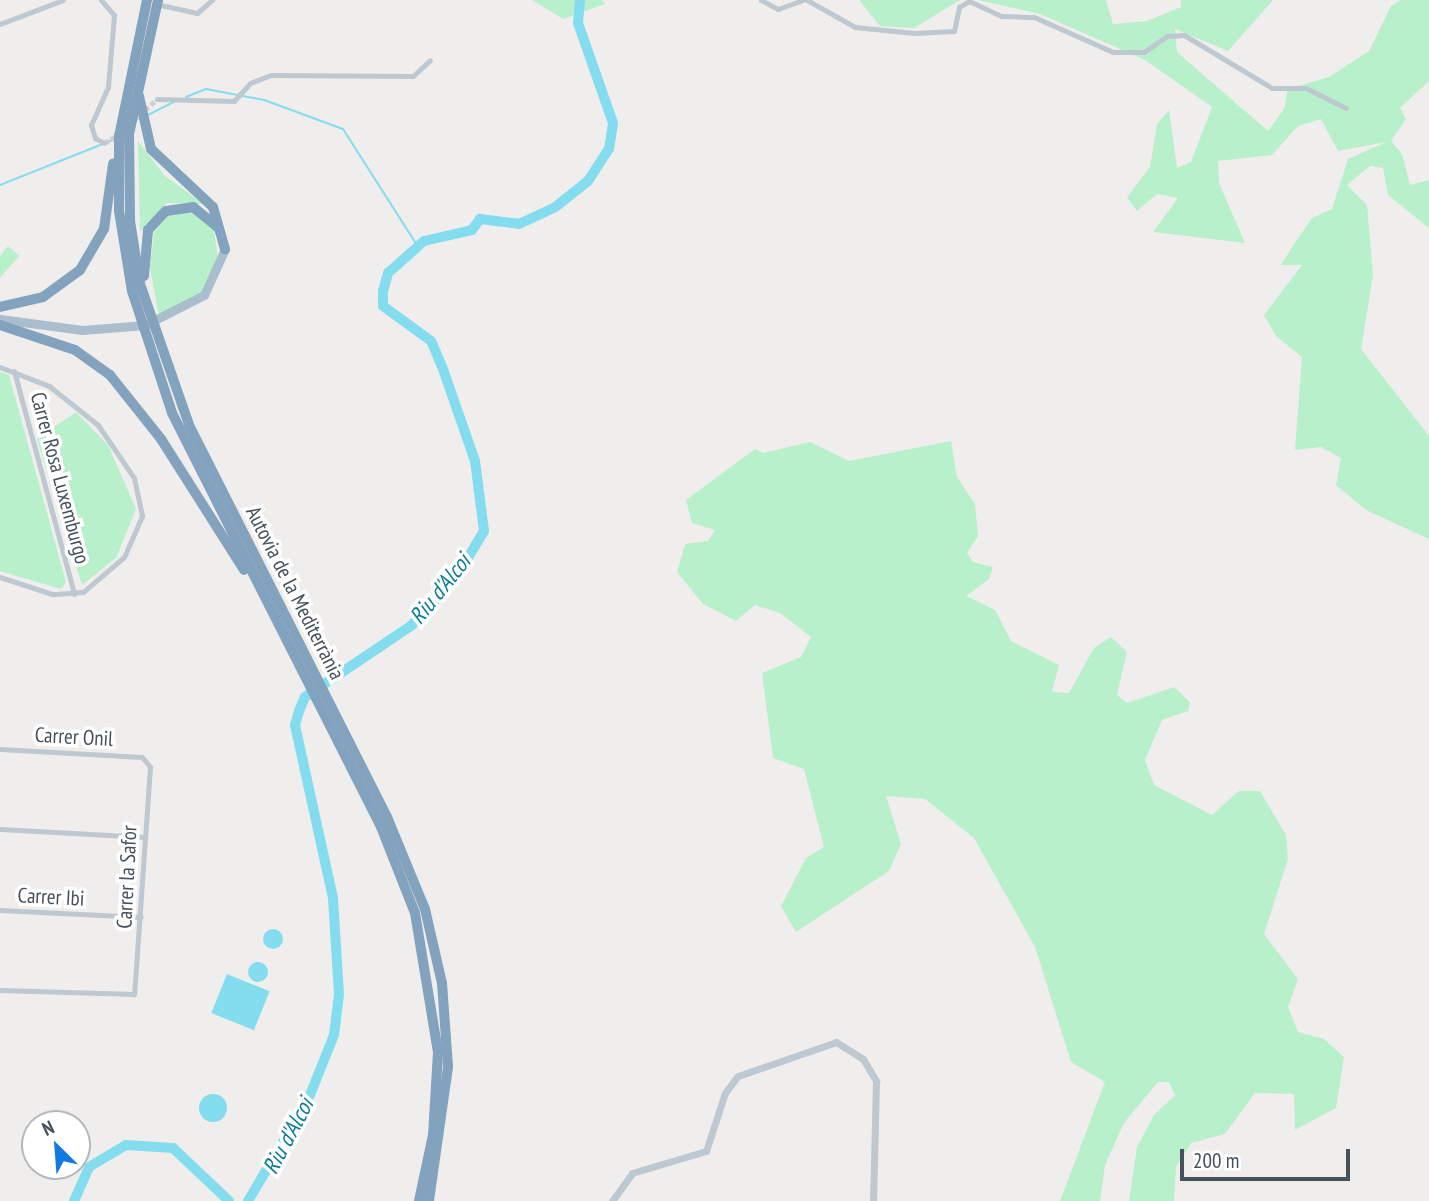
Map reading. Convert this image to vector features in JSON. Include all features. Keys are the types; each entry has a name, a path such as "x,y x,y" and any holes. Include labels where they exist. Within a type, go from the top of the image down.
{"highway":[{"name":"Autovia de la Mediterrània","path":"145,0 119,136 119,211 140,324 172,413 381,827 425,930 438,1052 433,1135 419,1201"},
{"name":"Autovia de la Mediterrània","path":"158,0 144,54 128,170 146,308 189,425 255,576 387,817 425,930 448,1067 429,1201"},
{"path":"144,54 144,135 159,161 213,207 225,249"},
{"path":"0,307 57,290 90,255 108,214 119,136"},
{"path":"146,308 145,242 158,216 176,207 202,210 215,221 225,249"},
{"path":"0,324 75,350 110,375 176,461 255,576"}],"main road":[{"path":"0,318 120,330 174,315 212,285 225,249"}],"street":[{"path":"0,24 64,0"},
{"path":"101,0 114,15 108,87 91,124 95,138 104,143"},
{"path":"145,0 188,12 203,11 212,0"},
{"path":"761,0 778,9 805,0 855,27 914,33 954,31 958,7 969,1 1001,16 1034,17 1107,51 1144,52 1167,36 1184,34 1272,88 1306,88 1346,108"},
{"path":"157,99 234,101 250,83 271,75 413,76 430,60"},
{"path":"0,367 15,371 68,397 98,425 139,493 141,525 124,557 100,582 74,594 52,594 0,577"},
{"name":"Carrer Rosa Luxemburgo","path":"15,371 74,594"},
{"name":"Carrer Onil","path":"0,749 146,758"},
{"name":"Carrer la Safor","path":"0,990 131,997 142,917 146,758"},
{"path":"0,829 145,838"},
{"name":"Carrer Ibi","path":"0,910 142,917"},
{"path":"612,1201 632,1173 706,1151 724,1093 738,1076 836,1041 863,1059 876,1081 873,1201"}],"green space":[{"path":"532,0 602,0 605,4 563,19"},
{"path":"859,0 960,0 914,28 880,26"},
{"path":"978,0 1106,0 1113,24 1147,21 1181,7 1181,0 1273,0 1228,51 1175,29 1177,52 1268,131 1284,109 1288,89 1329,77 1369,51 1391,6 1401,0 1429,0 1429,81 1400,108 1406,119 1391,141 1402,154 1410,185 1429,180 1429,228 1388,195 1383,168 1370,166 1347,185 1367,205 1373,275 1361,349 1429,436 1429,539 1366,510 1336,485 1341,458 1321,447 1295,450 1302,357 1276,336 1264,315 1302,265 1281,265 1312,218 1332,209 1348,159 1386,142 1338,151 1321,119 1298,126 1272,155 1218,161 1219,183 1245,243 1153,232 1178,198 1157,194 1137,211 1127,197 1150,167 1157,124 1169,110 1177,168 1191,162 1212,107 1145,60 1040,14"},
{"path":"138,141 165,176 204,204 167,203 140,232"},
{"path":"195,213 214,230 218,259 201,293 159,316 150,268 154,232 170,214"},
{"path":"8,246 19,256 0,278 0,256"},
{"path":"0,372 9,375 66,582 61,589 0,571"},
{"path":"76,412 108,445 136,509 116,558 82,585 37,439"},
{"path":"951,441 957,477 975,504 978,536 967,553 973,562 993,567 989,579 966,596 995,610 1011,641 1059,665 1052,692 1069,693 1094,648 1111,637 1127,652 1117,695 1127,703 1174,687 1190,702 1188,711 1162,720 1145,760 1154,785 1212,815 1239,791 1260,791 1286,835 1288,859 1264,934 1298,979 1288,1007 1298,1032 1324,1039 1344,1057 1336,1108 1295,1130 1294,1094 1255,1093 1225,1134 1191,1143 1176,1167 1174,1201 1129,1201 1137,1147 1154,1115 1175,1095 1169,1082 1158,1082 1124,1123 1105,1165 1100,1201 1060,1201 1105,1082 1071,1062 1035,947 974,838 925,799 886,796 901,844 889,871 796,932 781,906 806,858 824,847 804,769 773,758 762,673 801,657 811,637 780,613 755,605 736,621 703,604 677,572 685,544 708,541 715,530 692,523 686,500 755,449 763,453 810,442 849,461"}],"water":[{"path":"273,929 280,932 283,939 280,946 273,949 266,946 263,939 266,932"},
{"path":"258,962 265,965 268,972 265,979 258,982 251,979 248,972 251,965"},
{"path":"227,974 270,991 254,1030 211,1013"},
{"path":"213,1094 223,1098 227,1108 223,1118 213,1122 203,1118 199,1108 203,1098"}],"waterway":[{"name":"Riu d'Alcoi","path":"248,1201 308,1100 334,1035 339,994 333,898 295,725 299,711 305,697 412,625 457,576 484,531 475,461 443,369 431,341 383,306 383,291 388,273 424,241 472,230 480,219 519,224 554,208 588,181 609,149 613,123 578,23 580,0"},
{"path":"186,97 206,89 264,100 343,129 417,245"},
{"path":"148,115 174,102"},
{"path":"0,185 115,139"},
{"name":"Riu d'Alcoi","path":"74,1201 89,1167 126,1145 173,1148 229,1201"}],"tunnel":[{"path":"134,120 157,99"},
{"path":"104,143 119,135"}]}
